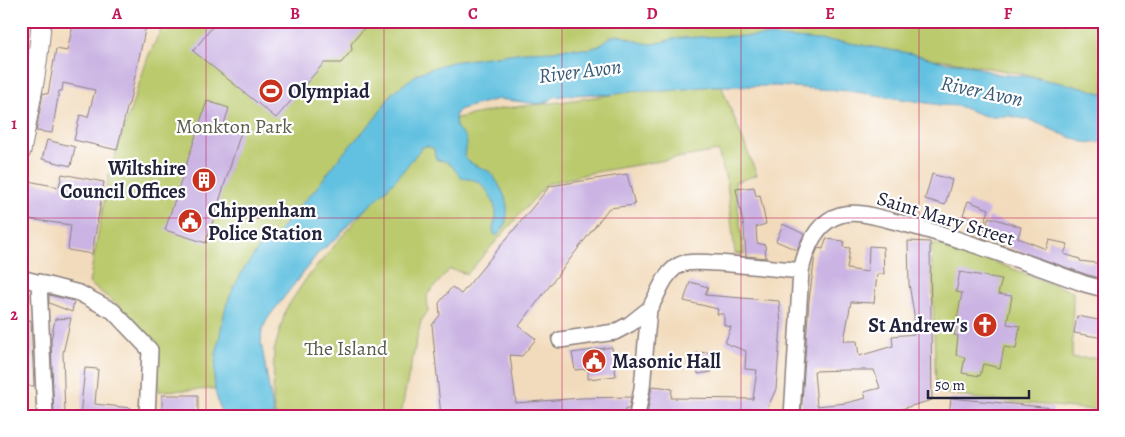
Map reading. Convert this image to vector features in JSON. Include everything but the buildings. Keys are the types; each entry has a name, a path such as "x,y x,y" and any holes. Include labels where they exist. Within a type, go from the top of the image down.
{"street":[{"path":"21,151 34,82 41,21"},
{"name":"Saint Mary Street","path":"792,416 801,271 809,244 816,232 832,218 842,214 858,213 938,232 1104,289"},
{"path":"560,340 615,332 630,324 649,309 667,276 676,267 687,262 801,271"},
{"path":"21,278 79,293 113,311 150,350 147,416"},
{"path":"39,282 45,416"},
{"path":"637,416 642,388 649,309"}],"green space":[{"name":"Monkton Park","path":"165,21 1104,21 1104,100 1033,76 946,60 701,43 418,76 220,389 158,391 156,359 148,338 126,312 89,283 109,174 148,57"},
{"name":"The Island","path":"681,85 721,85 757,175 735,182 744,254 735,254 727,183 718,151 590,173 547,184 467,274 450,269 427,295 428,311 421,321 401,416 275,416 273,401 274,351 286,309 306,279 428,135 457,118 505,108"},
{"path":"931,244 961,249 1073,292 1072,358 1104,358 1104,411 972,398 936,391"}],"water":[{"name":"River Avon","path":"617,35 650,44 677,38 736,36 769,36 844,42 914,54 944,62 967,64 997,74 1025,76 1082,87 1104,94 1104,142 1083,142 1030,120 1010,116 985,116 958,106 850,91 776,86 713,86 666,91 632,91 610,95 570,95 554,97 549,101 539,104 498,99 461,109 456,114 455,121 457,128 467,142 464,153 465,157 469,162 491,173 500,186 506,200 506,220 500,233 496,236 494,233 495,209 490,195 484,187 477,181 461,178 452,166 445,161 437,160 434,149 428,146 422,147 399,176 376,200 351,222 336,239 319,252 268,318 262,330 261,342 274,416 222,416 215,391 214,378 223,319 233,289 245,267 259,248 277,234 298,207 314,191 340,157 376,117 392,93 419,73 452,62 524,52 554,51 567,48 589,49 599,46 610,37"}],"place":[{"name":"Olympiad","path":"271,91"},
{"name":"Wiltshire Council Offices","path":"204,180"},
{"name":"Chippenham Police Station","path":"190,221"},
{"name":"St Andrew's","path":"985,325"},
{"name":"Masonic Hall","path":"594,361"}]}
